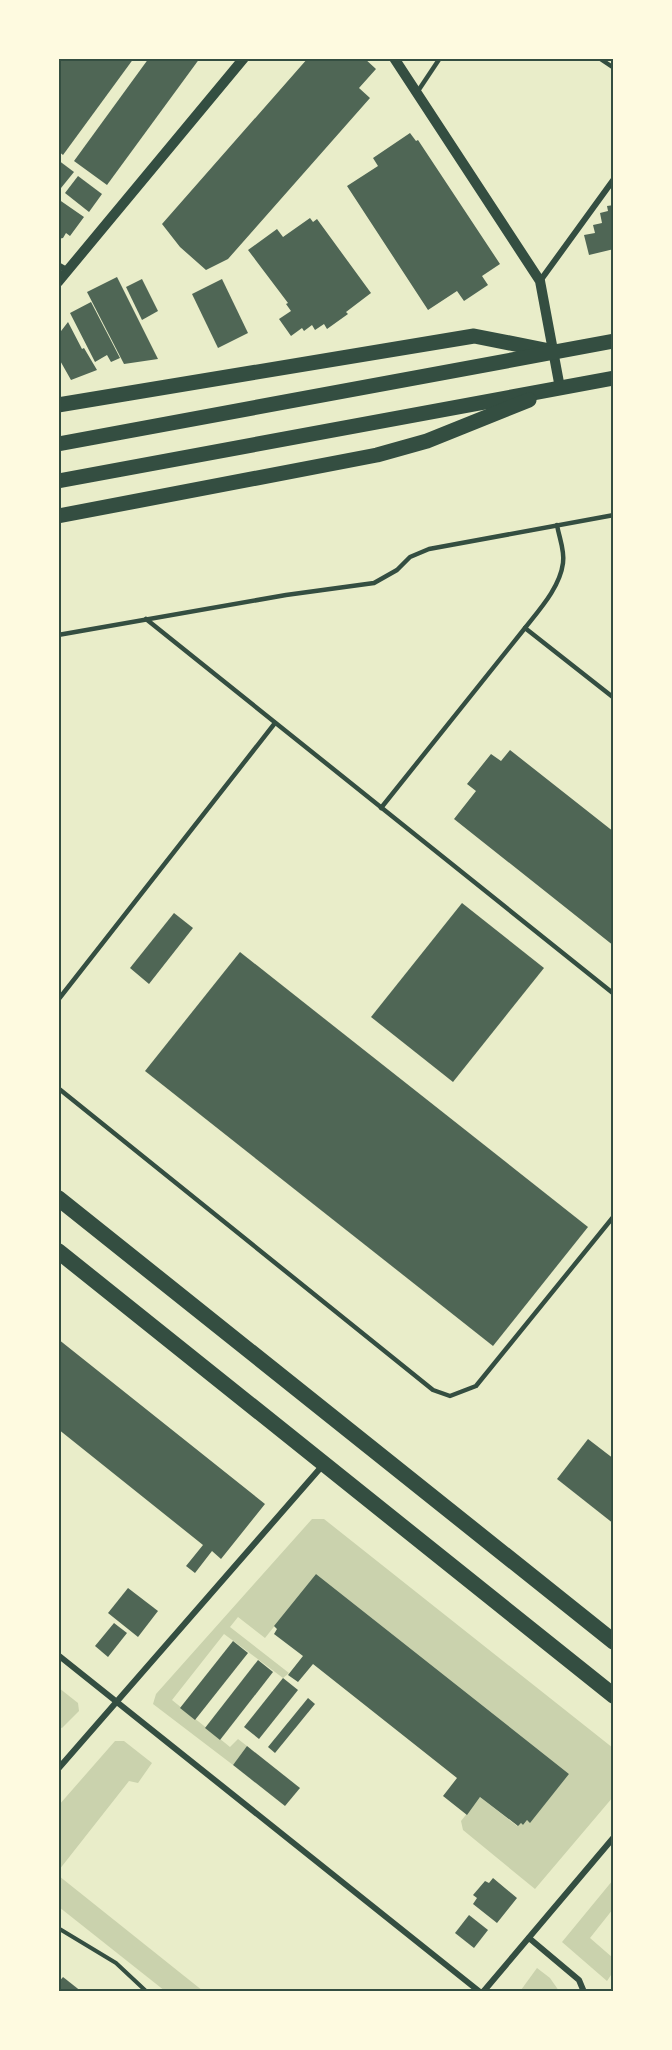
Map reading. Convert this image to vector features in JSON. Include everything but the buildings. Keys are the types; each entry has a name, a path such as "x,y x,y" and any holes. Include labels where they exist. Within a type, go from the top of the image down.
{"highway":[{"path":"58,1198 614,1642"},
{"path":"58,1251 614,1696"}],"main road":[{"path":"58,405 474,336 554,352"},
{"path":"58,444 614,341"},
{"path":"58,481 614,378"},
{"path":"58,516 377,455 427,441 560,388"}],"street":[{"path":"58,282 63,268 244,58"},
{"path":"394,58 540,281 560,388"},
{"path":"540,281 613,181"},
{"path":"58,1769 323,1465"},
{"path":"58,1655 481,1992 614,1837"},
{"path":"529,1938 579,1980 584,1992"}],"lane":[{"path":"417,93 441,58"},
{"path":"599,58 614,69"},
{"path":"58,635 286,595 374,583 397,570 410,557 429,549 614,515"},
{"path":"381,808 544,602 560,575 564,560 557,525"},
{"path":"146,619 614,994"},
{"path":"525,628 614,698"},
{"path":"58,1000 275,723"},
{"path":"58,1088 433,1390 450,1396 476,1386 614,1216"}],"path":[{"path":"58,1928 116,1963 147,1992"}],"green space":[{"path":"312,1519 324,1519 613,1748 613,1797 535,1889 463,1830 461,1821 480,1797 517,1826 521,1823 523,1825 527,1820 530,1822 569,1774 316,1574 265,1638 238,1617 230,1627 289,1673 283,1678 224,1634 172,1700 230,1747 238,1739 247,1746 233,1765 153,1704 156,1694"},
{"path":"59,1688 78,1703 79,1711 62,1728 59,1727"},
{"path":"115,1741 124,1741 152,1763 138,1783 129,1781 59,1870 59,1805"},
{"path":"59,1876 203,1991 165,1991 59,1907"},
{"path":"613,1880 613,1909 590,1938 613,1958 613,1972 607,1981 562,1942"},
{"path":"537,1968 550,1978 559,1991 523,1992 521,1990"}]}
